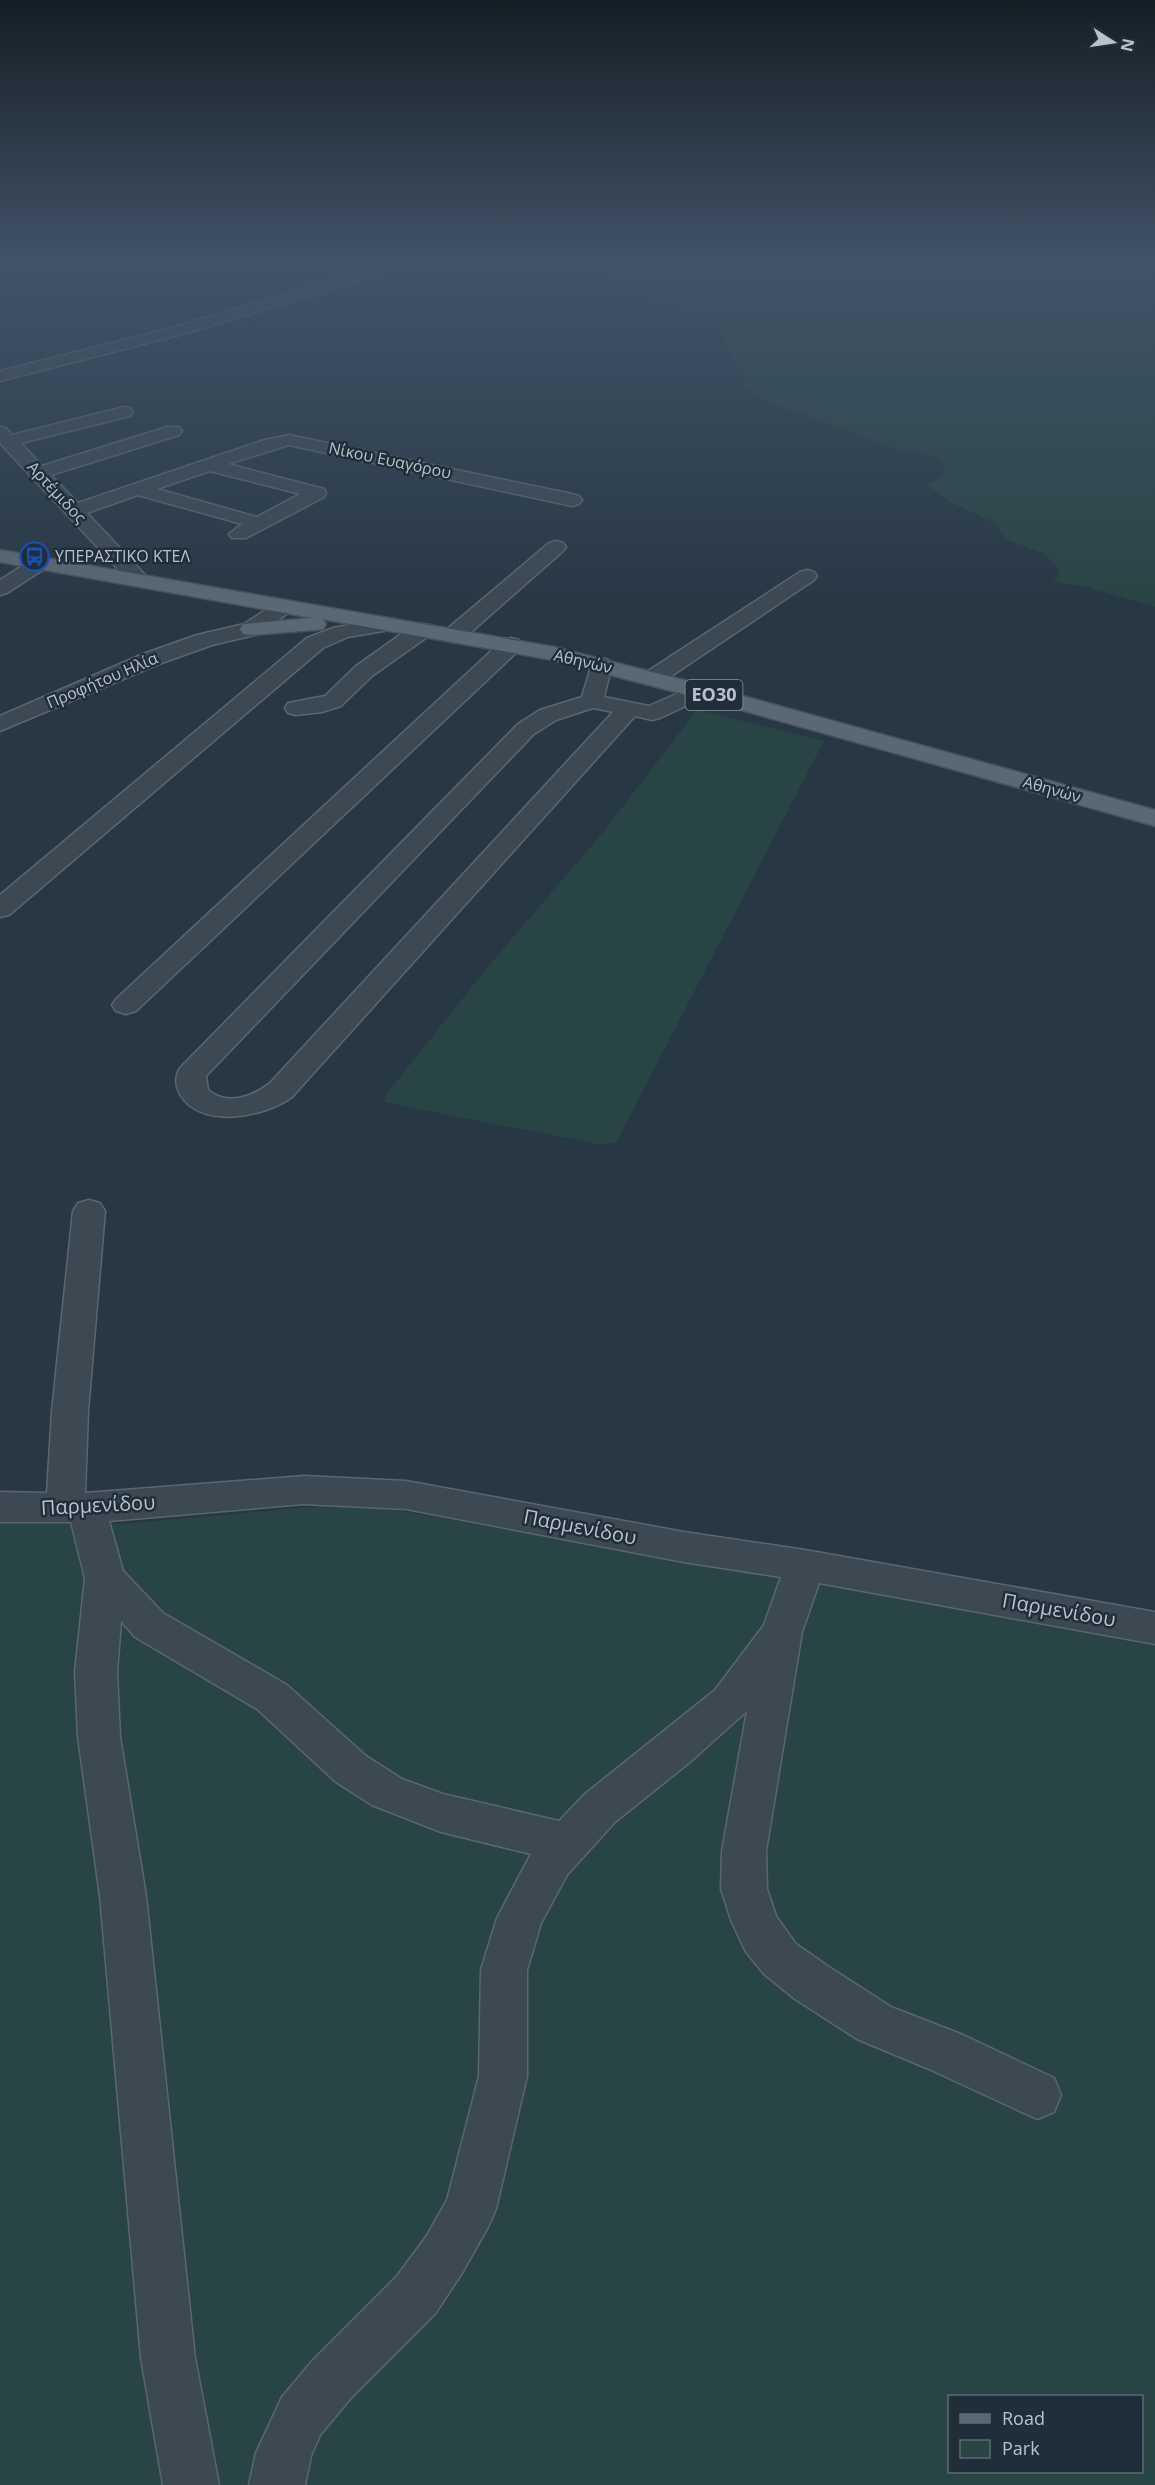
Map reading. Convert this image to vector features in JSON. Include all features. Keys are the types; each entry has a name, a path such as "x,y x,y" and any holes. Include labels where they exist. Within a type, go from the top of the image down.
{"main road":[{"name":"Αθηνών","path":"0,556 511,645 601,665 1155,818"},
{"path":"232,597 245,625 387,624"}],"street":[{"path":"5,436 124,412"},
{"path":"40,474 173,431"},
{"name":"Αρτέμιδος","path":"5,436 138,579"},
{"name":"Νίκου Ευαγόρου","path":"74,511 277,442 292,440 572,500"},
{"path":"209,465 317,493 233,537"},
{"path":"137,489 259,523"},
{"path":"454,635 556,548"},
{"path":"0,589 40,563"},
{"path":"653,678 807,576"},
{"path":"245,625 275,604"},
{"path":"0,909 315,643 328,635 342,631 387,624"},
{"name":"Προφήτου Ηλία","path":"6,717 151,659 245,625"},
{"path":"296,708 322,705 333,701 364,671 422,630"},
{"path":"126,1005 511,645"},
{"path":"592,701 601,665"},
{"path":"629,709 281,1090 272,1098 244,1107 215,1105 196,1096 190,1082 191,1074 526,729 548,715 592,701 652,713 699,691"},
{"path":"90,1210 70,1411 76,1508 105,1578 148,1625 272,1696 351,1769 387,1792 441,1813 568,1843"},
{"name":"Παρμενίδου","path":"0,1507 76,1508 304,1490 406,1495 684,1547 805,1565 1155,1628"},
{"path":"805,1565 782,1632 744,1851 744,1889 762,1937 780,1959 812,1983 874,2023 946,2052 1037,2095"},
{"path":"105,1578 96,1672 99,1737 123,1896 168,2358 191,2485"},
{"path":"277,2485 284,2453 301,2416 332,2379 416,2295 444,2255 470,2209 503,2076 504,1970 520,1918 551,1861 600,1808 730,1702 782,1632"}],"green space":[{"path":"744,377 1155,377 1155,607 1088,587 1053,582 1058,576 1059,569 1044,554 1006,539 995,523 956,505 927,485 936,481 945,472 939,457 885,446 762,400 743,387"},
{"path":"697,710 824,741 616,1143 597,1144 383,1102 388,1092 486,969 603,832"},
{"path":"333,1505 384,1508 631,1552 822,1580 1155,1646 1155,2485 0,2485 0,1524 123,1524"}],"place":[{"name":"ΥΠΕΡΑΣΤΙΚΟ ΚΤΕΛ","path":"34,556"}]}
